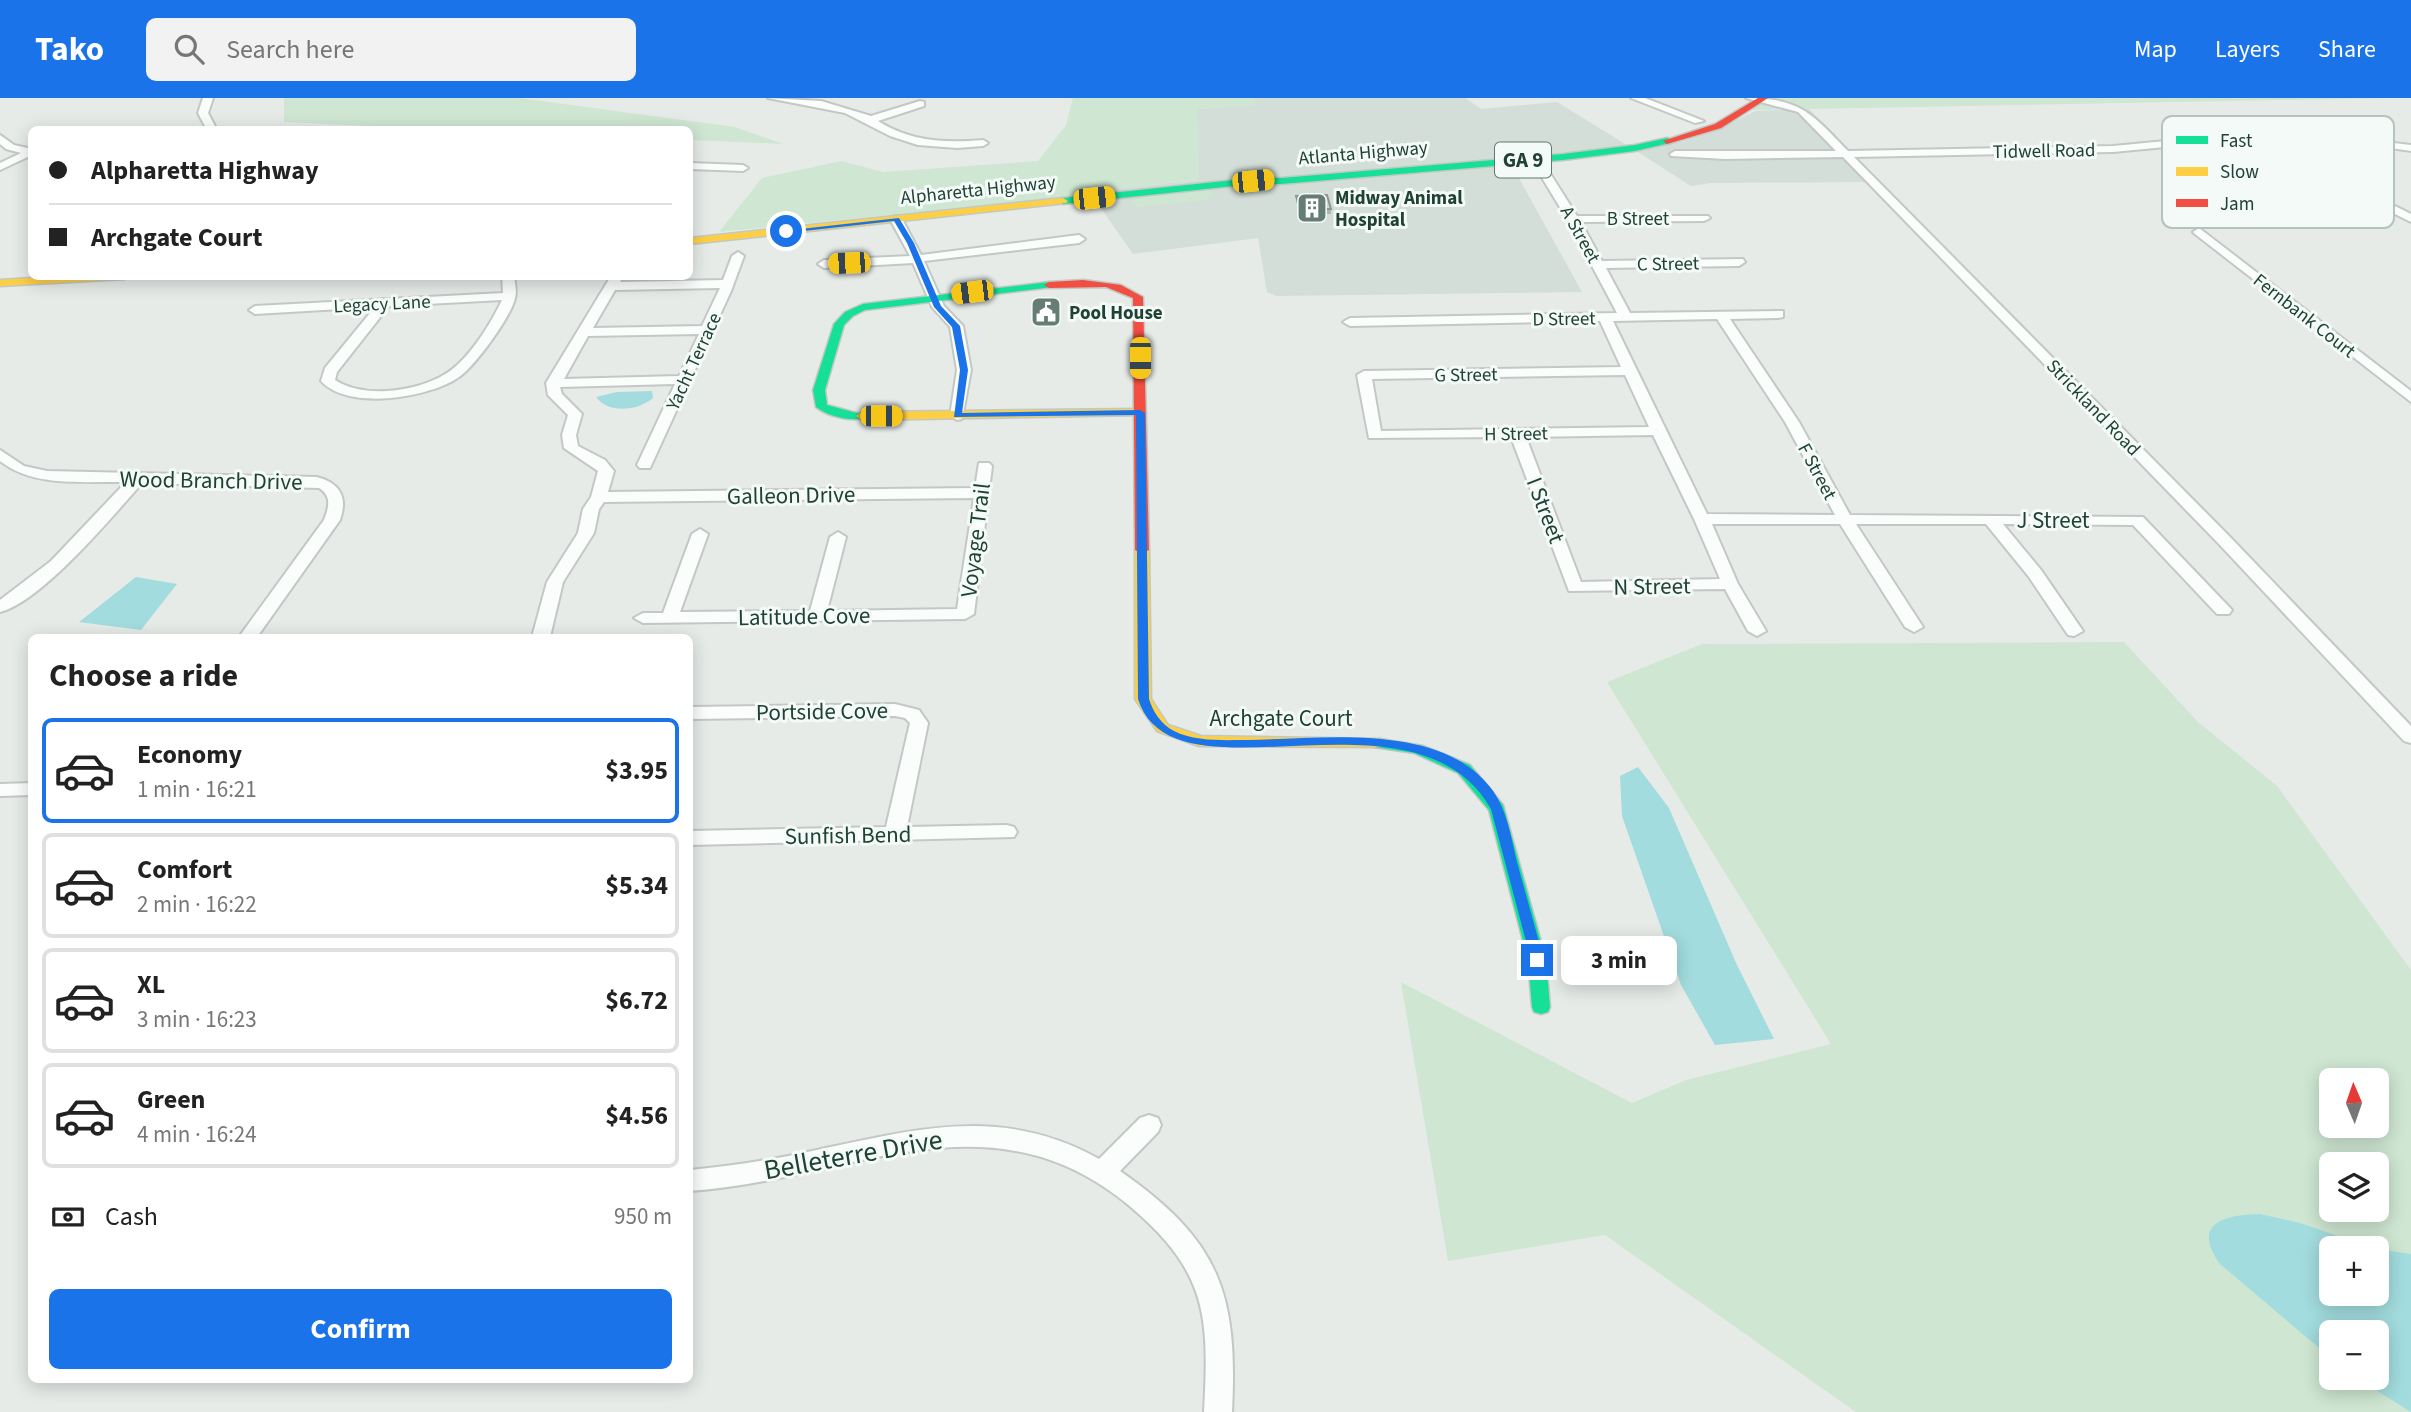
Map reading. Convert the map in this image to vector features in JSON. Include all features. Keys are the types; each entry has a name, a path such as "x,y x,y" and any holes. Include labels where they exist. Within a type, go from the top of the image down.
{"main road":[{"name":"Atlanta Highway","path":"1271,179 1281,181 1534,156 1628,143 1699,121 1744,98"},
{"name":"Atlanta Highway","path":"1534,156 1622,151 1682,138 1728,121 1759,99"},
{"name":"Alpharetta Highway","path":"693,241 1271,179"},
{"path":"905,234 919,223 943,214"},
{"path":"0,283 54,280"},
{"name":"Archgate Court","path":"1140,413 856,416 835,413 822,407 819,390 839,324 844,317 867,306 932,296 1083,283 1111,284 1132,291 1140,304 1143,699 1148,715 1170,733 1193,740 1229,744 1384,742 1426,750 1468,772 1486,789 1497,809 1537,960 1541,1007"}],"street":[{"path":"208,98 203,113 210,126"},
{"path":"773,98 845,110 873,119 881,128 914,141 950,146 983,143"},
{"path":"1636,98 1699,121"},
{"name":"Strickland Road","path":"1759,99 1801,110 1846,154 2258,575 2411,737"},
{"path":"873,119 920,104"},
{"path":"0,138 10,147 28,151"},
{"name":"Tidwell Road","path":"1675,154 1846,154 2162,146"},
{"path":"0,167 28,153"},
{"name":"A Street","path":"1534,156 1573,219 1626,317"},
{"path":"693,166 743,168"},
{"path":"2394,210 2411,219"},
{"name":"B Street","path":"1573,219 1704,218"},
{"path":"896,219 932,296 956,326 964,370 957,416"},
{"name":"Fernbank Court","path":"2199,232 2411,397"},
{"path":"824,264 917,259 1079,239"},
{"name":"Yacht Terrace","path":"645,465 738,256"},
{"name":"C Street","path":"1598,265 1739,262"},
{"path":"385,303 330,371 328,381 335,387 354,393 383,393 413,390 444,381 465,364 507,304 508,280"},
{"path":"542,634 555,582 586,533 591,509 599,497 605,468 601,463 570,448 569,435 575,414 555,395 553,383 613,281 727,284"},
{"name":"Legacy Lane","path":"255,310 509,296"},
{"name":"D Street","path":"1350,322 1778,314"},
{"name":"F Street","path":"1721,315 1791,422 1844,519 1914,627"},
{"path":"1605,317 1703,519 1730,584 1757,631"},
{"path":"582,332 706,330"},
{"name":"G Street","path":"1374,435 1364,375 1630,371"},
{"path":"553,383 684,380"},
{"name":"H Street","path":"1374,435 1658,430"},
{"name":"I Street","path":"1517,433 1575,587"},
{"name":"Wood Branch Drive","path":"0,454 19,469 66,478 317,482 331,487 337,495 338,505 332,520 250,634"},
{"name":"Voyage Trail","path":"965,614 984,466"},
{"path":"0,477 19,469"},
{"path":"0,607 21,594 62,557 138,478"},
{"name":"Galleon Drive","path":"599,497 982,493"},
{"path":"1703,519 1844,519"},
{"name":"J Street","path":"1844,519 2137,520 2223,610"},
{"path":"1991,520 2035,574 2074,631"},
{"path":"670,617 700,534"},
{"path":"817,615 838,537"},
{"name":"N Street","path":"1575,587 1730,584"},
{"name":"Latitude Cove","path":"643,618 965,614"},
{"name":"Portside Cove","path":"693,713 895,710 912,714 919,723 919,729 895,834"},
{"path":"0,790 28,789"},
{"name":"Sunfish Bend","path":"693,838 1007,832"},
{"path":"1103,1172 1149,1125"},
{"name":"Belleterre Drive","path":"693,1181 784,1167 880,1144 947,1135 980,1136 1045,1147 1103,1172 1129,1189 1176,1232 1195,1257 1209,1285 1218,1317 1221,1362 1218,1412"}],"shaded area":[{"path":"1255,98 1465,98 1481,109 1557,102 1630,147 1510,162 1582,292 1277,296 1267,292 1258,238 1133,254 1093,197 1119,188 1199,180 1197,109 1255,105"},
{"path":"1809,109 1880,182 1711,183 1691,186 1630,147 1682,142 1717,130 1755,111"}],"green space":[{"path":"284,98 519,98 735,127 783,144 693,140 693,126 371,126 284,122"},
{"path":"1073,98 1255,98 1255,105 1198,109 1199,180 1119,188 1097,194 719,232 762,178 841,161 883,172 1038,161 1066,125"},
{"path":"1769,98 2385,98 1752,110"},
{"path":"1206,190 1216,194 1205,200 1138,207 1129,202 1142,197"},
{"path":"2124,642 2198,722 2277,786 2411,970 2411,1412 1856,1412 1605,1235 1448,1261 1401,982 1632,1103 1686,1080 1831,1044 1607,682 1702,644"}],"water":[{"path":"652,391 653,398 647,402 623,409 608,406 596,397 617,392"},
{"path":"136,577 177,584 141,630 79,622"},
{"path":"1638,767 1669,808 1737,965 1774,1039 1715,1045 1681,985 1622,816 1620,776"},
{"path":"2260,1214 2300,1223 2337,1236 2319,1236 2319,1306 2389,1306 2389,1251 2411,1254 2411,1412 2376,1390 2389,1390 2389,1320 2319,1320 2319,1348 2220,1264 2212,1250 2210,1230 2224,1219"}],"building":[{"path":"1327,195 1331,209 1300,209 1296,196"}],"traffic: fast":[{"path":"1063,201 1253,181 1281,181 1563,157 1667,141"},
{"path":"862,416 835,413 822,407 819,390 839,324 849,314 863,307 1049,285"},
{"path":"1380,744 1417,749 1464,769 1497,809 1537,960 1541,1007"}],"traffic: slow":[{"path":"693,241 1063,201"},
{"path":"0,283 54,280"},
{"path":"862,416 1140,413"},
{"path":"1142,550 1143,699 1162,728 1199,741 1380,744"}],"traffic: jam":[{"path":"1667,141 1718,126 1764,98"},
{"path":"1049,285 1106,284 1138,297 1142,550"}],"place":[{"name":"Midway Animal Hospital","path":"1312,208"},
{"name":"Pool House","path":"1046,312"}],"route":[{"path":"786,231 896,219 910,243 938,307 956,326 964,370 957,416 1140,413 1143,699 1148,715 1170,733 1211,743 1384,742 1426,750 1459,766 1486,789 1497,809 1537,960"}]}
